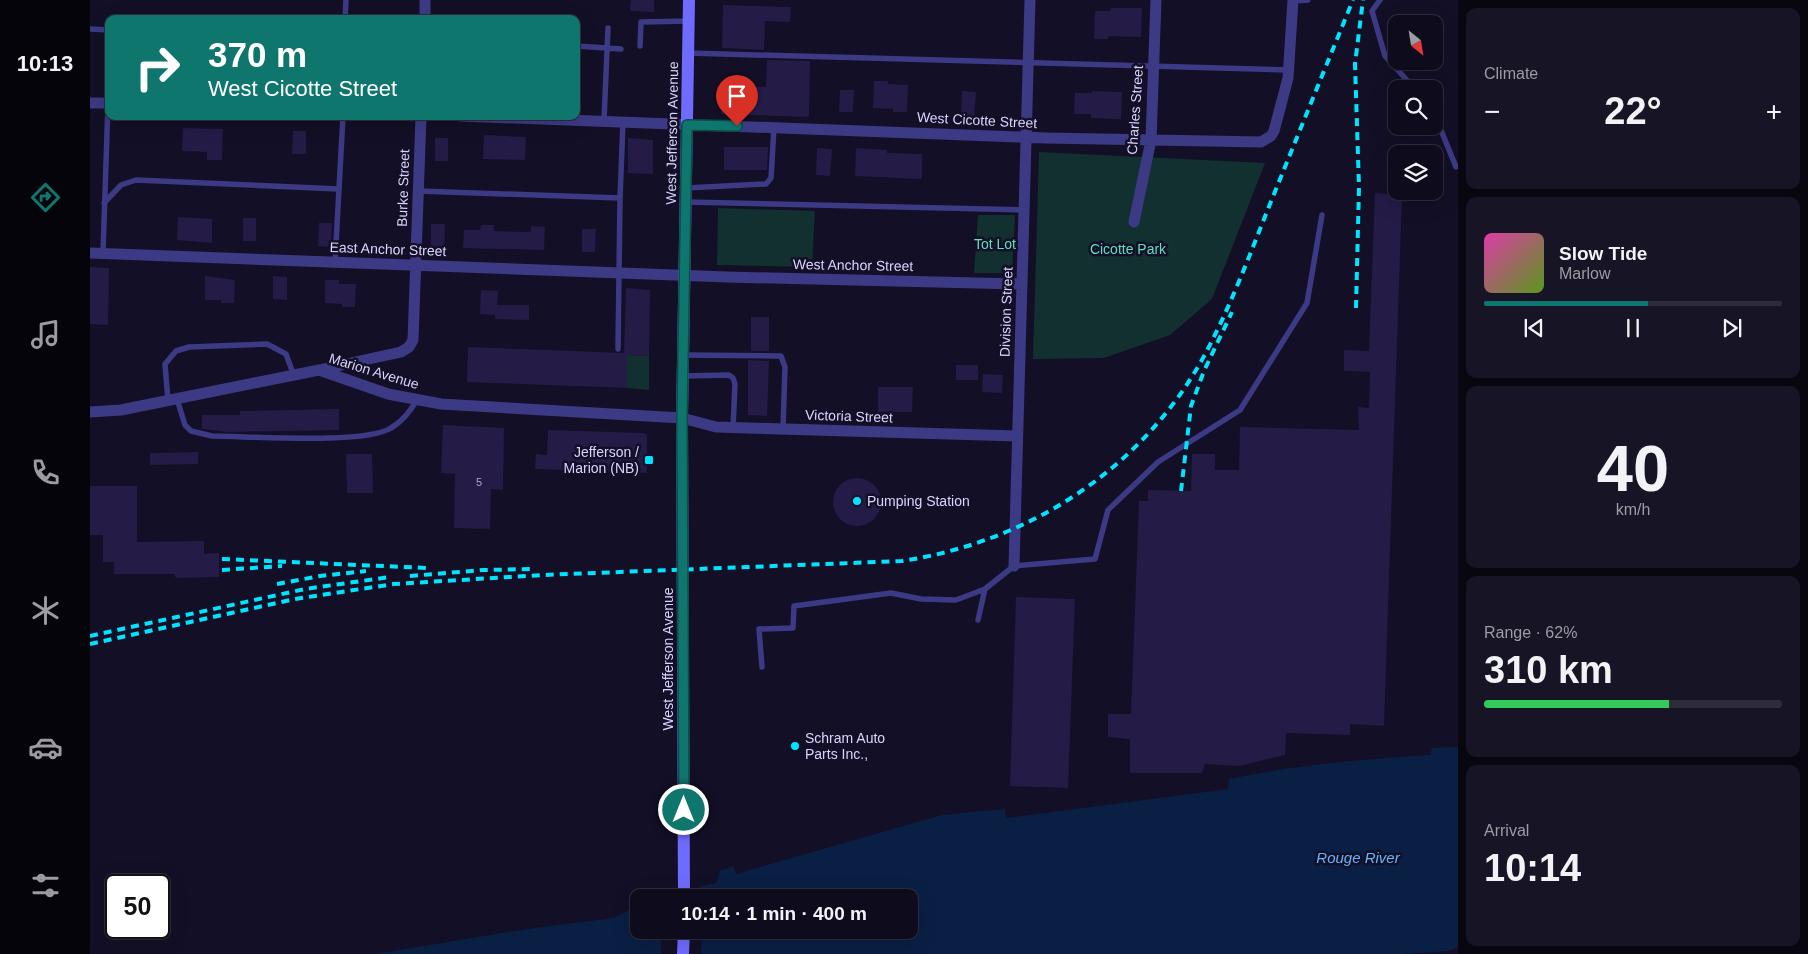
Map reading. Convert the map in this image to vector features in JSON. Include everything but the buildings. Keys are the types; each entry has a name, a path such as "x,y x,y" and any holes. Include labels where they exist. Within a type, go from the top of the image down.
{"main road":[{"name":"West Jefferson Avenue","path":"684,889 682,418 690,0"},
{"path":"683,954 684,939"}],"street":[{"path":"424,15 425,0"},
{"name":"Division Street","path":"1014,566 1030,0"},
{"name":"Charles Street","path":"1134,222 1151,140 1156,0"},
{"path":"1289,70 1293,0"},
{"name":"West Cicotte Street","path":"575,120 1256,143 1266,140 1274,131 1289,70"},
{"path":"90,103 105,103"},
{"name":"Burke Street","path":"319,370 401,352 409,347 413,340 421,120"},
{"name":"East Anchor Street","path":"90,253 684,275"},
{"name":"West Anchor Street","path":"684,275 1022,284"},
{"name":"Marion Avenue","path":"90,412 121,410 319,370 366,387 417,400 471,407 682,418"},
{"name":"Victoria Street","path":"682,418 716,427 733,428 1017,436"}],"lane":[{"path":"345,15 346,0"},
{"path":"1293,0 1308,0"},
{"path":"1380,0 1372,11 1385,56 1407,80"},
{"path":"640,46 640,22 689,21"},
{"path":"604,121 608,28"},
{"path":"90,29 105,30"},
{"path":"580,46 620,49"},
{"path":"688,52 1289,70"},
{"path":"103,253 107,120"},
{"path":"335,262 343,120"},
{"path":"618,349 623,122"},
{"path":"686,188 766,184 771,178 774,128"},
{"path":"1443,135 1456,167 1458,166"},
{"path":"104,202 121,185 136,180 339,188"},
{"path":"418,191 620,198"},
{"path":"686,202 1025,210"},
{"path":"762,667 759,629 793,628 794,606 891,593 921,599 956,600 985,589 1014,566 1095,559 1108,510 1158,462 1240,410 1307,303 1322,215"},
{"path":"294,376 286,354 267,344 189,347 176,351 165,364 172,400 185,425 198,433 212,436 351,437 379,434 391,429 404,419 417,400"},
{"path":"683,355 781,356 784,367 783,429"},
{"path":"683,376 729,375 733,378 735,384 733,428"},
{"path":"978,620 985,589"}],"green space":[{"name":"Cicotte Park","path":"1039,152 1265,163 1212,299 1170,335 1104,358 1033,359"},
{"path":"718,208 815,211 812,267 717,265"},
{"name":"Tot Lot","path":"978,215 1015,215 1012,273 974,273"},
{"path":"627,355 649,356 649,390 627,388"}],"water":[{"name":"Rouge River","path":"1458,747 1458,947 1449,951 1403,954 376,954 527,929 614,918 630,910 630,939 918,939 918,889 689,889 716,883 720,871 733,866 736,874 942,815 1005,809 1006,818 1228,789 1229,779 1329,763 1430,755 1432,748"}],"pier":[{"path":"700,883 700,889 677,889"},
{"path":"661,939 702,939 701,954 661,954"}],"railway":[{"path":"90,644 295,599 394,584 543,575 902,561 949,551 993,537 1036,518 1076,494 1114,466 1148,434 1177,398 1203,358 1237,287 1353,0"},
{"path":"1356,308 1359,187 1355,64 1363,0"},
{"path":"1181,491 1191,406 1204,371 1232,312"},
{"path":"222,559 427,568"},
{"path":"222,570 282,566"},
{"path":"410,576 484,570 532,569"},
{"path":"277,584 320,576 366,571"},
{"path":"90,636 305,589 390,577"}],"place":[{"name":"Jefferson / Marion (NB)","path":"649,460"},
{"name":"Pumping Station","path":"857,501"},
{"name":"Schram Auto Parts Inc.,","path":"795,746"}],"route":[{"path":"684,810 682,418 687,125 737,126"}]}
